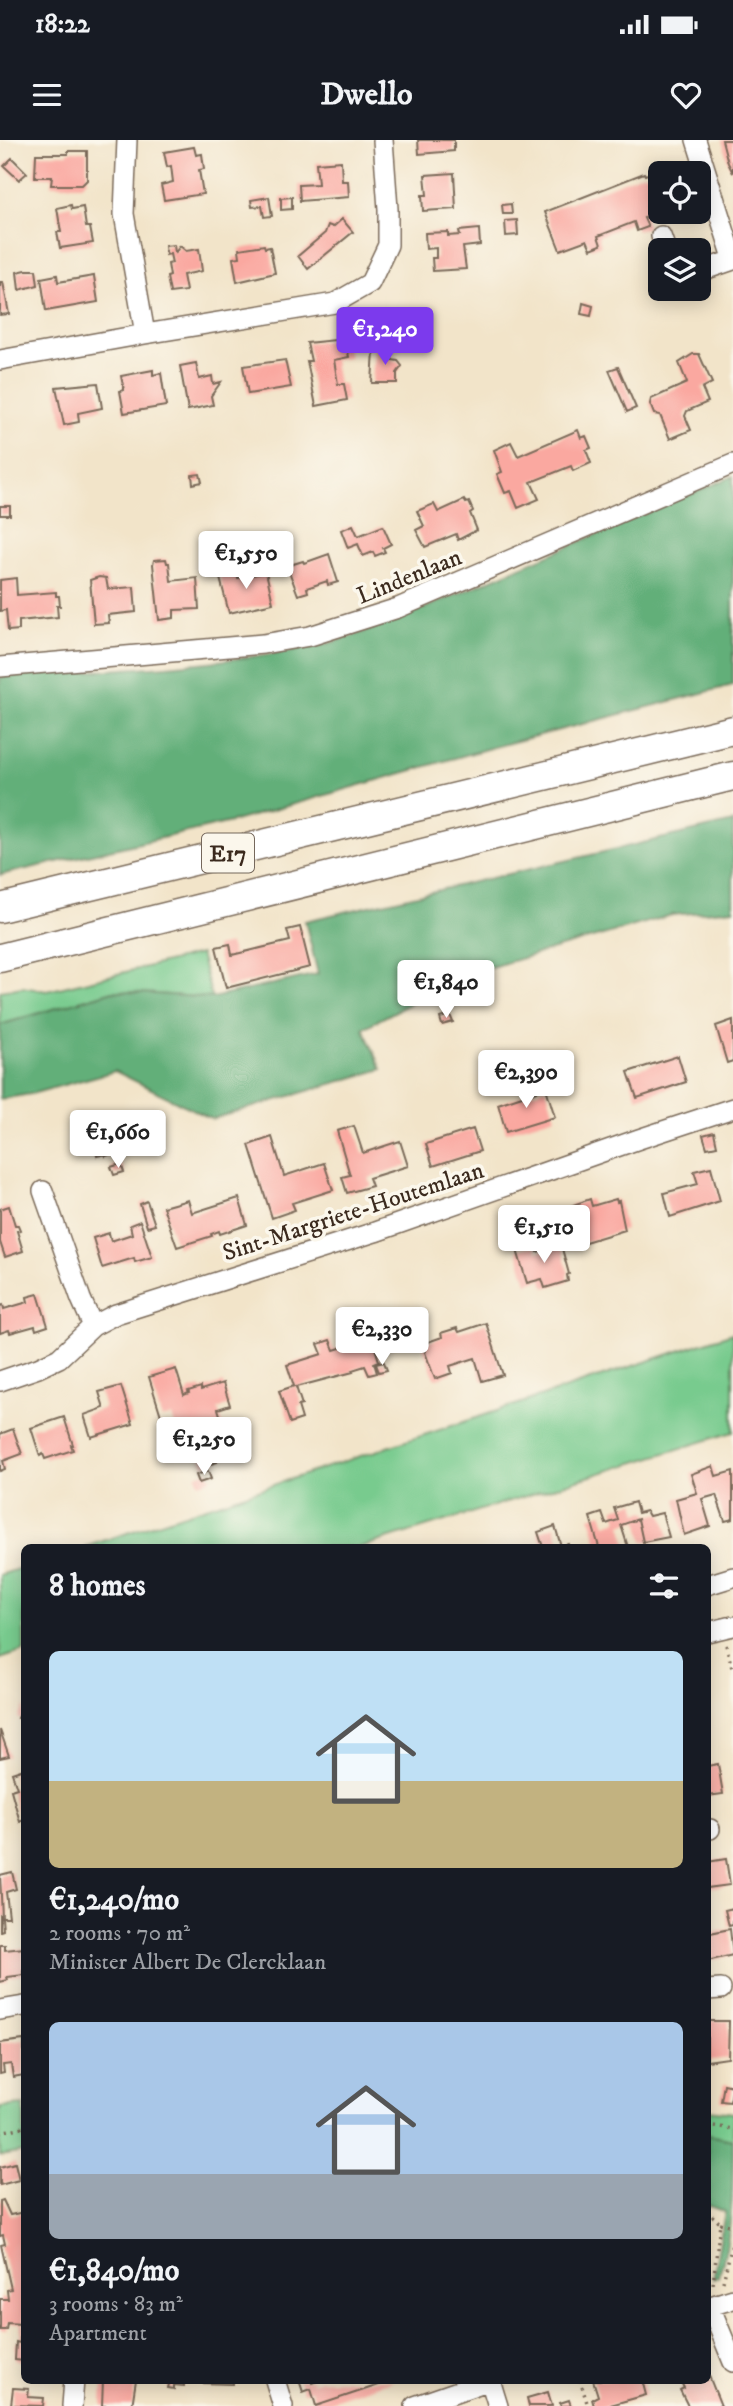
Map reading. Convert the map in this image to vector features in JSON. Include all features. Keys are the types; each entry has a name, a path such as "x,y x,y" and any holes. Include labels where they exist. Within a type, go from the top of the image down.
{"highway":[{"name":"E17","path":"0,908 733,730"},
{"name":"E17","path":"0,958 733,776"}],"street":[{"path":"127,140 124,214 145,334"},
{"path":"0,360 335,303 370,283 388,245 383,140"},
{"path":"696,140 733,259 711,267"},
{"name":"Lindenlaan","path":"0,667 262,644 344,627 398,608 733,464"},
{"name":"Sint-Margriete-Houtemlaan","path":"0,1381 59,1358 93,1326 116,1314 375,1233 733,1108"},
{"path":"43,1191 93,1326"},
{"path":"711,1584 733,1577"},
{"path":"0,2010 21,2006"},
{"path":"711,2305 733,2298"},
{"path":"711,2313 733,2362"},
{"path":"72,2406 74,2384"},
{"path":"276,2384 283,2406"},
{"path":"425,2399 476,2384"},
{"path":"491,2384 498,2406"}],"path":[{"path":"720,1629 733,1672"},
{"path":"711,2126 733,2129"},
{"path":"0,2132 21,2128"},
{"path":"711,2215 720,2223 733,2226"},
{"path":"713,2284 720,2223"},
{"path":"724,2278 733,2240"},
{"path":"581,2384 588,2406"}],"green space":[{"path":"733,476 733,685 490,748 231,822 0,875 0,677 207,662 329,643 385,625"},
{"path":"733,822 733,909 672,915 467,974 363,1028 382,1069 212,1119 115,1071 31,1094 0,1099 0,1025 113,991 212,998 318,974 305,921"},
{"path":"200,954 212,998 113,991 0,1025 0,991 22,987 47,991"},
{"path":"733,1333 733,1432 371,1544 94,1544"},
{"path":"21,1568 21,1652 0,1659 0,1575"},
{"path":"21,2105 21,2152 0,2156 0,2107"},
{"path":"711,2110 733,2113 733,2140 711,2136"},
{"path":"711,2136 733,2140 727,2245 718,2277 713,2279 725,2212 711,2207"}],"building":[{"path":"418,140 454,140 454,151 419,154"},
{"path":"722,140 733,140 733,173 728,163"},
{"path":"194,147 196,155 202,154 204,169 199,170 203,194 164,200 161,185 173,182 171,166 167,167 164,152"},
{"path":"68,151 87,151 87,180 82,185 51,185 52,177 35,177 36,154 68,154"},
{"path":"12,158 27,173 19,180 4,166"},
{"path":"341,161 342,181 348,181 349,197 300,201 299,185 318,184 316,163"},
{"path":"454,173 456,209 423,211 422,195 427,195 425,175"},
{"path":"644,173 648,174 648,216 644,218 648,227 637,231 634,222 598,236 601,245 591,249 587,240 560,250 545,212"},
{"path":"269,197 272,216 264,217 262,206 252,207 251,200"},
{"path":"292,197 292,209 281,210 281,198"},
{"path":"511,204 512,214 503,214 502,205"},
{"path":"71,205 72,209 83,207 86,227 90,227 93,243 60,248 57,232 61,232 57,208"},
{"path":"342,219 353,232 308,269 298,256 325,233 328,225 333,227"},
{"path":"517,220 518,235 506,236 505,221"},
{"path":"479,229 480,245 463,247 466,269 433,271 432,258 436,258 436,248 426,249 425,233 448,232 448,236 460,235 459,231"},
{"path":"174,245 175,253 180,246 186,251 199,249 202,271 183,275 186,291 170,293 167,277 170,276 168,264 172,263 170,254 166,255 165,246"},
{"path":"264,245 265,248 270,247 275,273 237,282 233,258 240,257 239,249"},
{"path":"36,270 38,285 19,290 17,272"},
{"path":"57,275 58,282 94,276 98,302 46,311 41,278"},
{"path":"0,282 3,282 9,314 0,315"},
{"path":"583,303 593,306 591,316 581,314"},
{"path":"345,339 349,357 334,360 338,384 344,384 347,400 316,406 307,361 311,361 307,343"},
{"path":"392,349 392,360 398,361 402,366 397,373 397,383 372,383 374,350"},
{"path":"693,354 699,354 712,383 702,388 708,402 687,411 685,416 691,430 670,439 660,415 654,414 651,399 687,383 679,363"},
{"path":"285,360 291,387 248,394 243,366"},
{"path":"196,363 199,379 212,376 213,384 221,382 211,396 213,405 188,410 180,366"},
{"path":"618,367 636,408 627,412 609,370"},
{"path":"153,370 153,375 161,373 166,406 124,413 120,391 124,390 121,376"},
{"path":"98,383 102,408 78,413 79,422 64,425 56,387"},
{"path":"578,430 581,438 586,436 591,448 586,450 591,463 573,471 571,466 531,482 539,499 518,508 511,491 505,493 497,474 502,472 494,450 511,442 518,456"},
{"path":"200,474 202,482 193,484 192,475"},
{"path":"464,500 469,502 473,511 470,513 477,530 458,540 456,534 425,547 416,530 424,526 417,511 434,504 438,512"},
{"path":"0,506 10,506 10,515 0,515"},
{"path":"353,525 358,536 383,526 391,544 383,548 385,552 375,556 373,552 363,556 358,544 348,548 341,530"},
{"path":"329,554 338,582 328,585 327,581 307,588 308,592 298,595 287,566"},
{"path":"166,559 171,581 197,578 199,609 174,610 174,618 159,620 153,564 154,560"},
{"path":"236,571 238,578 266,572 273,603 229,613 219,574"},
{"path":"16,578 17,595 56,592 60,606 57,606 58,617 19,621 19,630 8,631 6,610 0,611 0,580"},
{"path":"106,578 108,589 134,587 136,612 108,615 109,623 94,624 90,580"},
{"path":"300,927 310,967 226,988 216,947 230,944 232,955 290,941 287,930"},
{"path":"450,1015 453,1022 442,1025 440,1018"},
{"path":"733,1020 733,1061 727,1063 716,1026"},
{"path":"678,1056 686,1082 637,1098 628,1072"},
{"path":"546,1088 555,1117 506,1132 498,1104"},
{"path":"156,1124 160,1138 136,1146 132,1132"},
{"path":"354,1126 363,1153 400,1141 408,1166 369,1178 372,1186 347,1193 342,1177 350,1175 337,1131"},
{"path":"473,1129 480,1151 433,1166 426,1144"},
{"path":"714,1132 717,1146 707,1148 703,1135"},
{"path":"272,1137 284,1176 324,1163 333,1190 292,1203 295,1210 272,1218 249,1145"},
{"path":"117,1140 120,1151 97,1156 95,1145"},
{"path":"121,1164 124,1172 114,1175 111,1167"},
{"path":"711,1167 720,1201 670,1217 664,1193 698,1184 694,1171"},
{"path":"239,1198 247,1225 220,1234 219,1231 211,1234 212,1236 177,1247 163,1207 188,1200 192,1213"},
{"path":"590,1199 592,1206 616,1199 619,1201 625,1230 582,1243 570,1206"},
{"path":"147,1201 155,1225 147,1227 140,1204"},
{"path":"9,1206 15,1225 18,1225 20,1230 17,1231 23,1251 5,1257 0,1242 0,1209"},
{"path":"140,1221 152,1257 135,1262 134,1258 102,1268 93,1238 109,1233 111,1241 132,1234 130,1225"},
{"path":"535,1245 537,1252 561,1245 569,1274 568,1281 545,1288 542,1279 527,1283 517,1250"},
{"path":"38,1294 48,1326 36,1330 35,1326 0,1333 0,1306 3,1305 4,1309 28,1302 27,1297"},
{"path":"486,1323 503,1375 482,1381 475,1358 450,1366 452,1373 435,1379 422,1344 442,1337 441,1333 457,1328 459,1332"},
{"path":"372,1338 379,1361 374,1363 377,1373 369,1375 365,1366 352,1370 353,1372 296,1387 302,1405 298,1406 302,1419 290,1423 279,1391 294,1386 287,1365 322,1354 318,1344 330,1340 334,1350"},
{"path":"384,1362 387,1370 379,1372 376,1364"},
{"path":"176,1369 184,1395 201,1387 201,1390 223,1383 230,1405 218,1409 226,1433 210,1440 217,1462 204,1466 197,1445 182,1449 172,1416 162,1419 149,1377"},
{"path":"121,1386 133,1424 91,1437 84,1415 104,1408 99,1392"},
{"path":"64,1417 73,1450 45,1459 43,1454 40,1456 31,1428"},
{"path":"13,1429 22,1454 3,1461 5,1469 0,1471 0,1434"},
{"path":"713,1466 716,1476 733,1471 733,1519 725,1521 716,1495 702,1499 710,1526 684,1535 676,1499 697,1493 691,1474"},
{"path":"208,1471 211,1479 199,1483 196,1475"},
{"path":"635,1502 638,1513 646,1511 649,1516 662,1513 669,1537 643,1542 638,1519 621,1525 627,1544 598,1544 590,1517 602,1513 606,1524 618,1520 614,1508"},
{"path":"555,1526 560,1544 542,1544 538,1532"},
{"path":"0,1730 9,1756 0,1758"},
{"path":"718,1764 723,1794 711,1796 711,1765"},
{"path":"21,1770 20,1822 11,1790 17,1788 12,1773"},
{"path":"726,1859 730,1885 711,1887 711,1861"},
{"path":"12,1872 16,1889 6,1892 9,1917 2,1917 0,1875"},
{"path":"733,1908 733,1925 729,1926 725,1910"},
{"path":"0,1915 3,1930 0,1931"},
{"path":"730,1929 733,1955 711,1960 711,1933"},
{"path":"0,1945 5,1945 5,1950 21,1948 21,1975 7,1977 8,1980 0,1982"},
{"path":"711,2021 729,2021 728,2058 711,2060"},
{"path":"21,2040 21,2076 13,2077 11,2064 3,2065 4,2073 0,2074 0,2043"},
{"path":"724,2084 733,2086 730,2102 721,2101"},
{"path":"15,2163 19,2180 0,2185 0,2167"},
{"path":"3,2200 10,2215 21,2213 21,2324 7,2323 6,2330 0,2330 0,2299 8,2299 7,2290 11,2289 1,2245 5,2244 3,2235 0,2236 0,2201"},
{"path":"21,2324 21,2361 15,2360 16,2342 20,2343"},
{"path":"711,2381 721,2406 688,2406 680,2390 684,2388 682,2384 711,2384"},
{"path":"103,2384 135,2384 132,2406 102,2406"},
{"path":"169,2384 184,2384 174,2385 174,2389 168,2388"},
{"path":"300,2384 382,2384 316,2406 311,2389 303,2392"},
{"path":"594,2384 643,2384 646,2395 607,2406 594,2406 592,2399 598,2396"},
{"path":"13,2388 29,2389 28,2397 44,2398 43,2406 11,2405"},
{"path":"548,2392 552,2406 529,2406 527,2398"},
{"path":"569,2400 571,2406 561,2406 560,2403"}]}
